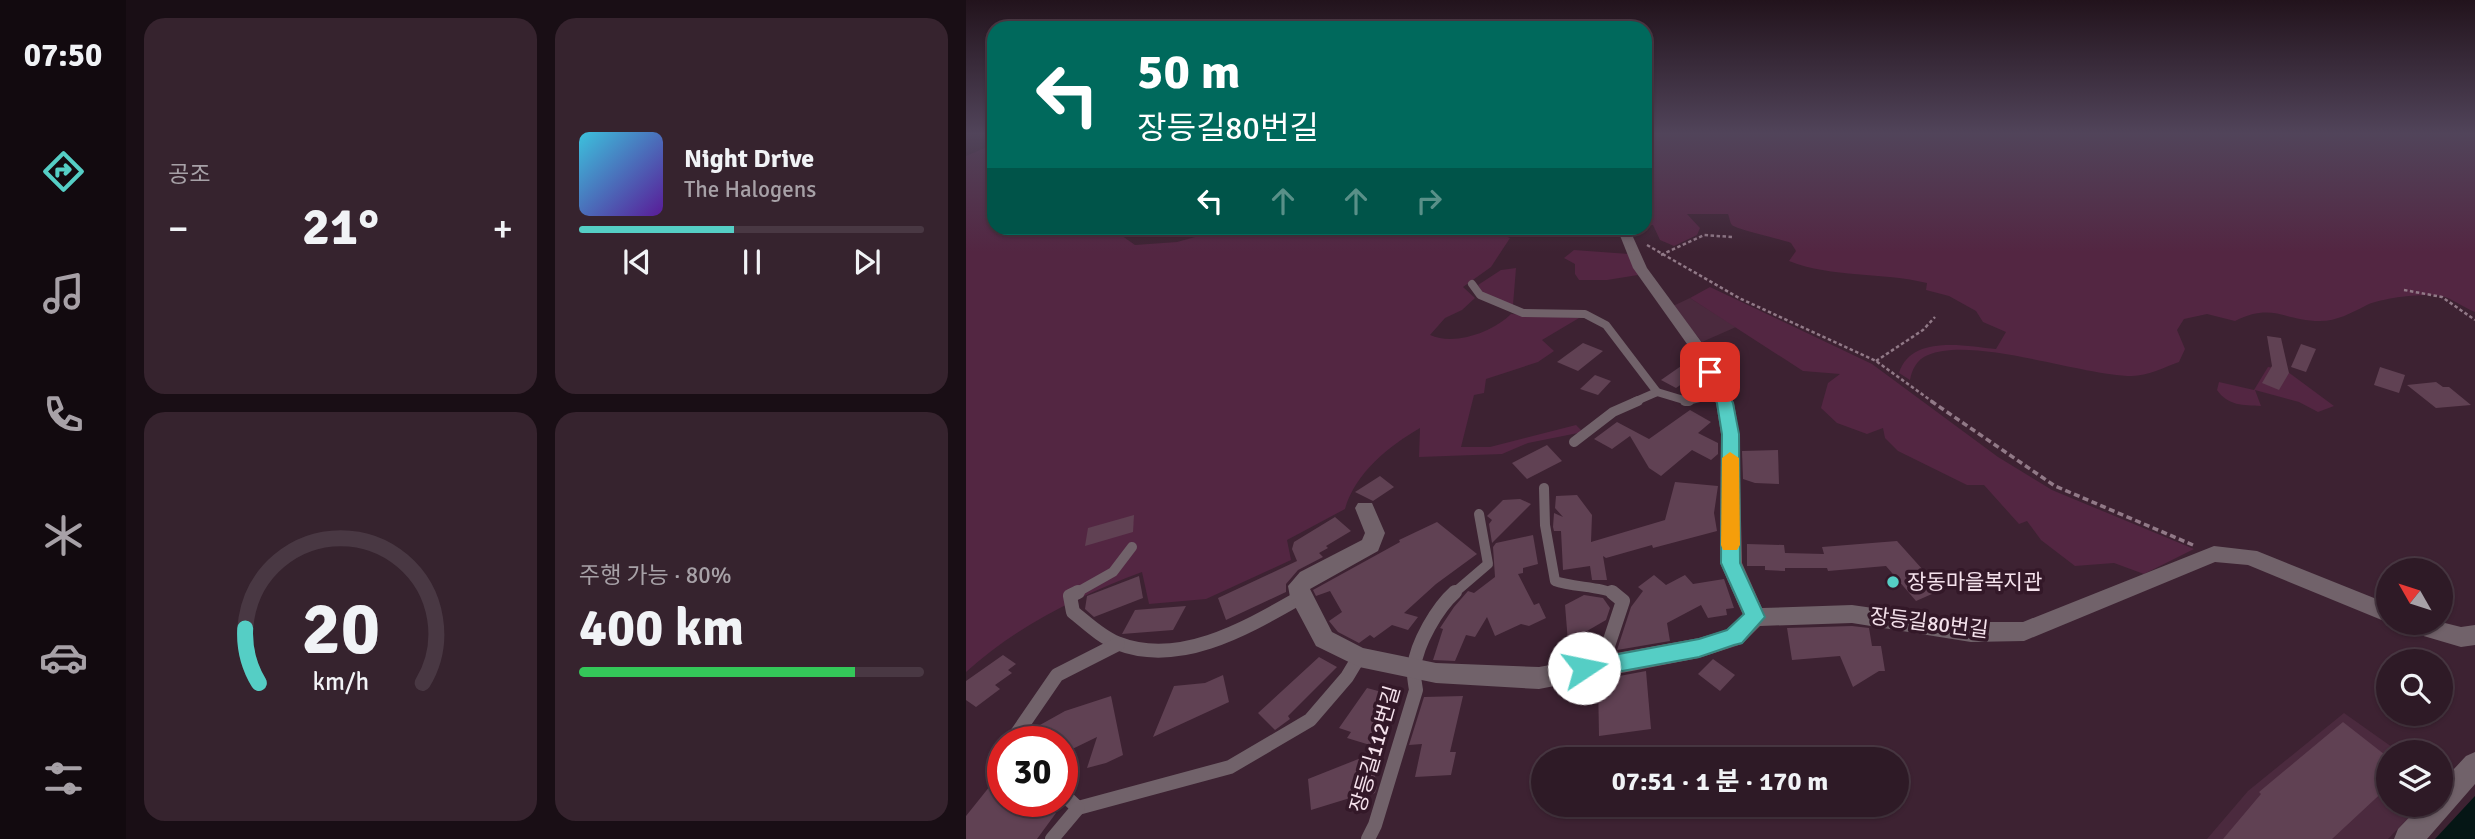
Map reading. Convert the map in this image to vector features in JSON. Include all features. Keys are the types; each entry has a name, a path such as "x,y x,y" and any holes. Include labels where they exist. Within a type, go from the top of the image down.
{"street":[{"path":"1365,508 1375,533 1371,545 1308,578 1299,586 1301,597 1324,639 1359,657 1436,673 1539,678 1699,648 1734,637 1755,617 1731,563 1730,434 1725,403 1700,351 1640,268 1626,235"},
{"name":"장등길80번길","path":"1755,617 1852,614 1971,632 2024,631 2214,554 2250,557 2376,609"},
{"path":"2454,635 2475,635"},
{"path":"2453,790 2475,765"},
{"path":"2408,839 2428,817"}],"lane":[{"path":"1472,284 1480,295 1523,313 1585,314 1606,325 1657,391 1687,401 1720,393"},
{"path":"1574,442 1613,412 1657,391"},
{"path":"1544,488 1545,525 1555,581 1571,587 1609,590 1623,601 1608,646 1606,664"},
{"path":"1414,668 1419,649 1445,601 1488,564 1479,514"},
{"path":"1132,547 1124,563 1106,580 1070,596 1073,612 1118,644 1171,652 1255,624 1301,597"},
{"path":"1022,726 1056,675 1118,644"},
{"path":"1052,839 1079,808 1230,767 1310,720 1347,677 1359,657"},
{"name":"장등길112번길","path":"1368,839 1375,825 1416,690 1414,668"}],"path":[{"path":"1661,255 1704,235 1732,237"},
{"path":"1643,242 1738,298 1877,362 2055,486 2214,554"},
{"path":"2404,290 2428,290 2464,309 2475,320"},
{"path":"1877,362 1889,350 1927,328 1935,317"}],"shaded area":[{"path":"966,173 987,173 987,235 1121,235 1135,245 1177,242 1203,235 1503,235 1510,238 1491,267 1463,287 1475,298 1462,310 1445,318 1430,335 1462,338 1484,331 1511,314 1579,318 1542,340 1554,351 1538,362 1486,379 1484,393 1474,395 1461,447 1490,447 1576,425 1583,432 1528,443 1502,454 1419,457 1420,428 1385,452 1365,472 1345,509 1287,540 1291,560 1206,599 1149,604 1142,572 1095,591 1027,626 966,672"},
{"path":"1652,173 2475,173 2475,312 2445,297 2424,295 2381,301 2326,321 2259,313 2235,321 2207,314 2184,319 2177,330 2185,349 2179,362 2144,375 2110,374 1999,353 1948,350 1920,360 1913,369 1910,380 1899,373 1905,361 1915,352 1941,345 1996,349 2006,332 1983,322 1976,311 1949,296 1926,290 1927,283 1840,273 1789,261 1796,251 1791,243 1735,227 1728,214 1687,214 1700,228 1697,235 1674,246 1660,240 1653,225"},
{"path":"1574,250 1629,254 1638,275 1607,280 1579,280 1575,274 1575,264 1564,258"},
{"path":"1516,268 1513,305 1483,294 1478,285 1501,270"},
{"path":"1710,287 1872,364 1998,457 2052,490 2194,549 2144,574 2114,563 2075,566 2041,540 2027,521 2019,524 1984,485 1967,485 1898,451 1885,438 1883,428 1867,434 1837,423 1821,408 1828,383 1840,374 1803,371 1690,298"},
{"path":"1690,298 1736,327 1702,342 1673,306"},
{"path":"2268,367 2284,369 2334,406 2318,412 2299,402 2255,390 2261,406 2242,405 2226,399 2217,390 2219,382 2254,390"},
{"path":"2344,713 2382,740 2376,740 2376,817 2409,817 2388,839 2207,839 2248,791"},
{"path":"2475,796 2475,839 2435,839"}],"building":[{"path":"2267,336 2281,338 2289,373 2279,390 2262,383 2272,366"},
{"path":"1583,343 1603,351 1578,371 1557,362"},
{"path":"2301,344 2316,349 2306,372 2291,367"},
{"path":"1684,364 1699,372 1676,388 1661,380"},
{"path":"2380,367 2405,375 2399,393 2374,385"},
{"path":"1595,375 1611,381 1598,395 1580,389"},
{"path":"2436,382 2443,387 2449,387 2471,405 2436,408 2407,385"},
{"path":"1690,410 1711,422 1698,433 1718,443 1718,454 1711,460 1692,450 1661,476 1649,468 1630,436 1612,449 1594,439 1617,422 1649,439"},
{"path":"1547,445 1562,461 1527,479 1512,463"},
{"path":"1778,450 1779,484 1755,483 1743,479 1742,451"},
{"path":"1380,476 1394,487 1373,501 1355,492"},
{"path":"1675,482 1718,486 1714,513 1717,531 1653,548 1652,545 1606,558 1603,556 1607,580 1592,580 1590,566 1563,570 1561,531 1554,531 1553,527 1554,513 1563,517 1555,508 1556,496 1577,495 1592,515 1591,542 1665,520"},
{"path":"1520,499 1531,504 1492,543 1489,524 1492,520 1487,516 1503,500"},
{"path":"1134,515 1133,532 1085,546 1088,528"},
{"path":"1335,517 1351,531 1326,546 1328,548 1319,553 1323,557 1298,570 1286,584 1286,592 1226,620 1218,598 1297,561 1292,549 1294,542"},
{"path":"1437,522 1477,554 1436,584 1404,613 1418,617 1408,630 1392,625 1374,638 1370,635 1359,643 1338,632 1329,621 1342,612 1330,591 1316,596 1313,590 1400,542 1399,540"},
{"path":"1533,535 1538,564 1523,568 1523,573 1518,574 1534,605 1539,603 1546,618 1529,626 1521,624 1495,636 1487,617 1475,637 1466,635 1455,661 1433,660 1443,629 1440,628 1454,607 1468,591 1474,593 1495,577 1493,547 1496,543"},
{"path":"1897,541 1941,590 1916,601 1886,566 1828,571 1827,568 1785,568 1785,571 1765,570 1765,566 1747,566 1747,544 1784,545 1785,553 1824,554 1822,547"},
{"path":"1654,575 1666,585 1685,575 1693,584 1724,579 1734,608 1726,609 1727,615 1708,618 1701,605 1667,623 1670,641 1617,650 1631,607 1643,591 1638,587"},
{"path":"1139,576 1143,598 1094,617 1085,609 1087,596"},
{"path":"1584,595 1603,598 1610,608 1606,620 1568,642 1565,605"},
{"path":"1186,606 1173,630 1122,634 1135,610"},
{"path":"1787,628 1869,628 1872,646 1881,646 1885,671 1879,671 1853,687 1840,656 1792,660"},
{"path":"1003,655 1016,664 1008,670 1012,673 995,685 1000,689 976,707 966,700 966,681"},
{"path":"1319,657 1337,667 1288,716 1290,719 1275,730 1258,713"},
{"path":"1713,659 1735,675 1720,691 1698,674"},
{"path":"1646,671 1651,729 1599,736 1598,680"},
{"path":"1223,675 1229,702 1153,737 1174,686 1205,683"},
{"path":"1367,688 1393,695 1378,723 1383,725 1370,745 1347,738 1351,732 1339,728"},
{"path":"1111,696 1123,755 1087,768 1097,737 1078,746 1078,726 1038,726 1065,711"},
{"path":"1463,696 1450,752 1456,752 1451,775 1415,777 1422,744 1409,745 1424,697"},
{"path":"2343,722 2376,748 2376,798 2332,839 2223,839 2261,794 2259,792"},
{"path":"1371,754 1377,787 1375,793 1351,803 1350,798 1311,810 1308,779"},
{"path":"987,790 987,817 1053,817 1037,839 966,839 966,816"}],"slow traffic":[{"path":"1730,458 1730,545"}],"place":[{"name":"장동마을복지관","path":"1893,582"}],"route":[{"path":"1584,668 1699,648 1734,637 1755,617 1731,563 1730,434 1725,403 1710,372"}]}
